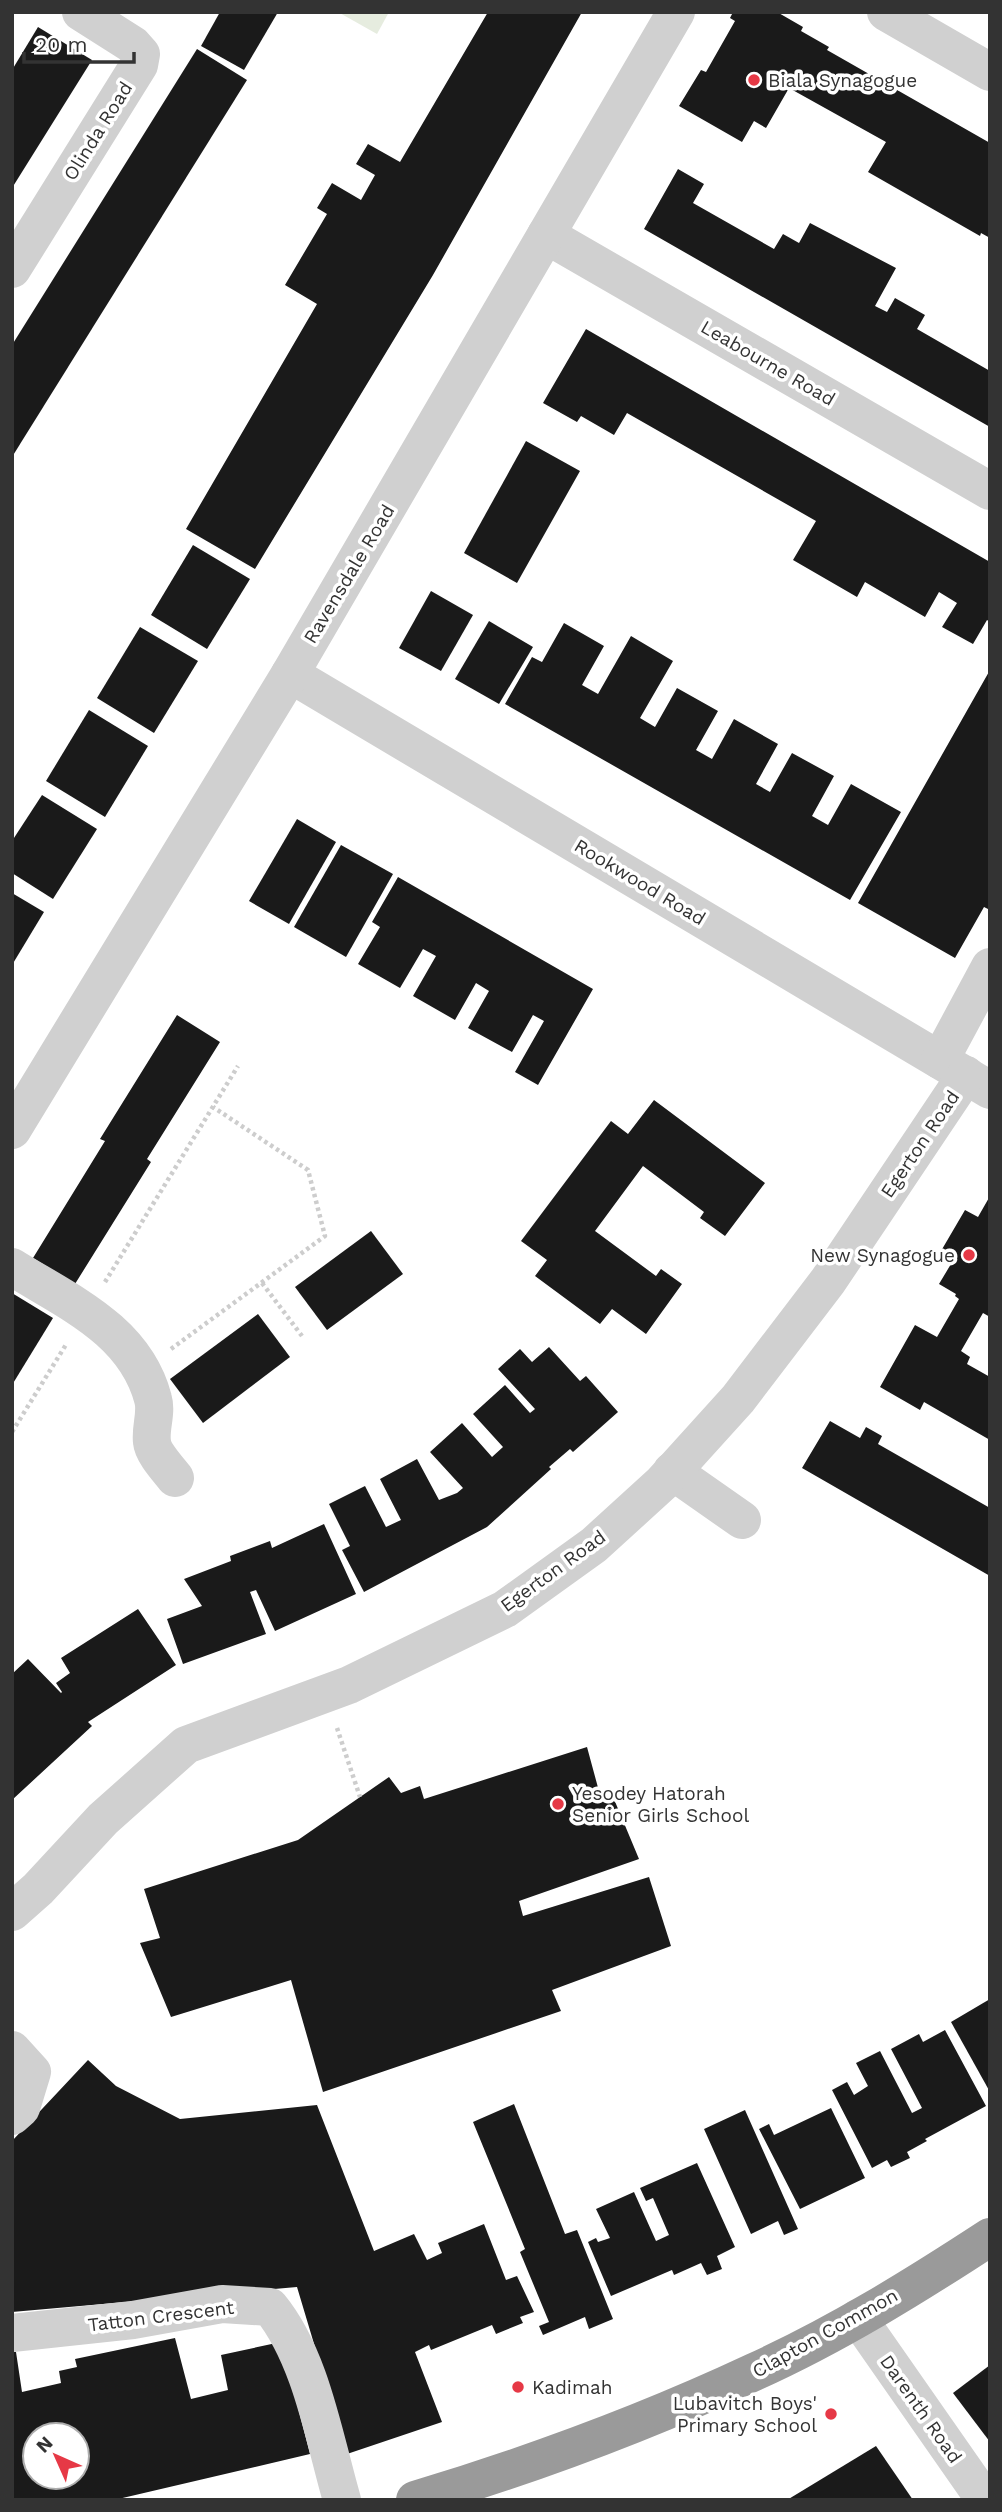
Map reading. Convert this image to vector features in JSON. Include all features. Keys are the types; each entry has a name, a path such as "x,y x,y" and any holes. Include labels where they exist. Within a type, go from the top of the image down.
{"highway":[{"name":"Clapton Common","path":"415,2500 485,2490 756,2372 858,2318 990,2237"}],"street":[{"name":"Olinda Road","path":"12,269 139,65 141,54 132,45 81,12"},
{"name":"Ravensdale Road","path":"12,1130 290,674 676,12"},
{"path":"886,12 990,72"},
{"name":"Leabourne Road","path":"546,235 990,491"},
{"name":"Rookwood Road","path":"290,674 965,1075"},
{"name":"Egerton Road","path":"12,1912 103,1819 186,1745 349,1685 505,1609 594,1545 672,1471 738,1399 828,1281 965,1075 990,967"},
{"path":"12,1267 86,1313 123,1342 142,1370 154,1402 151,1444 175,1478"},
{"path":"672,1471 742,1520"},
{"path":"12,2050 32,2072 21,2108 12,2116"},
{"name":"Tatton Crescent","path":"12,2333 133,2320 222,2304 271,2306 286,2326 318,2407 342,2500"},
{"name":"Darenth Road","path":"858,2318 985,2500"}],"path":[{"path":"12,1432 238,1066"},
{"path":"142,1370 325,1236 308,1170 213,1107"},
{"path":"262,1283 302,1336"},
{"path":"323,1695 360,1797"}],"shaded area":[{"path":"338,12 389,12 377,34"}],"building":[{"path":"220,12 278,12 244,70 201,46"},
{"path":"488,12 582,12 433,275 255,569 186,529 317,304 285,285 327,214 317,208 332,183 361,200 375,175 356,164 368,144 400,162"},
{"path":"733,12 777,12 803,27 801,31 829,47 827,50 990,143 990,238 981,233 980,236 868,172 886,142 789,88 766,128 754,121 742,142 679,106 701,70 706,72 735,21 730,18"},
{"path":"38,27 92,60 12,188 12,70"},
{"path":"197,49 247,80 12,457 12,345"},
{"path":"678,169 704,184 693,203 774,249 783,234 799,243 810,223 896,268 875,306 887,312 895,298 925,315 917,329 990,371 990,427 644,229"},
{"path":"586,329 990,562 990,622 987,620 973,644 942,627 957,603 939,592 925,617 865,582 857,597 793,560 816,521 627,413 614,435 581,416 577,422 543,403"},
{"path":"526,441 580,471 517,583 464,553"},
{"path":"193,545 250,579 207,649 151,615"},
{"path":"431,591 473,615 441,671 399,648"},
{"path":"489,621 533,647 499,704 455,679"},
{"path":"564,623 604,646 582,685 598,694 631,636 673,661 640,718 655,727 677,688 718,711 696,750 712,759 734,719 778,744 756,784 770,792 792,753 834,776 812,816 828,825 851,784 901,812 850,900 505,704 532,657 542,662"},
{"path":"140,627 198,661 154,733 97,698"},
{"path":"990,670 990,910 984,907 955,958 858,903"},
{"path":"89,710 148,746 105,817 46,781"},
{"path":"42,795 97,829 53,899 12,873 12,841"},
{"path":"297,819 336,842 289,924 249,901"},
{"path":"341,845 393,874 346,957 294,927"},
{"path":"398,877 593,989 538,1085 515,1072 544,1021 533,1015 512,1052 468,1028 489,991 476,983 455,1020 413,996 436,956 423,949 400,988 358,964 380,927 372,922"},
{"path":"12,893 44,912 12,965"},
{"path":"177,1015 220,1042 147,1159 151,1162 75,1284 33,1258 105,1141 100,1139"},
{"path":"654,1100 765,1183 725,1236 700,1218 704,1212 643,1166 595,1231 656,1276 661,1269 682,1284 646,1334 612,1309 600,1324 535,1276 547,1260 521,1241 611,1121 628,1134"},
{"path":"990,1196 990,1317 983,1313 961,1351 970,1357 967,1364 990,1377 990,1440 924,1402 920,1410 880,1387 915,1325 937,1337 959,1299 956,1294 939,1284 954,1259 941,1251 965,1210 978,1217"},
{"path":"371,1231 403,1274 327,1330 295,1287"},
{"path":"12,1293 53,1318 12,1385"},
{"path":"258,1314 290,1357 203,1423 170,1379"},
{"path":"549,1347 580,1381 586,1376 618,1412 573,1452 570,1449 549,1467 551,1469 487,1527 364,1592 342,1550 350,1546 329,1504 365,1486 386,1527 401,1520 380,1479 417,1459 439,1500 457,1493 463,1488 430,1452 462,1423 492,1457 503,1447 473,1414 505,1385 530,1413 535,1409 498,1369 520,1349 532,1362"},
{"path":"830,1421 860,1438 866,1427 882,1436 878,1444 990,1508 990,1576 802,1468"},
{"path":"324,1524 356,1594 275,1631 256,1590 250,1592 266,1634 183,1664 167,1619 202,1606 184,1579 231,1561 230,1556 270,1541 272,1548"},
{"path":"138,1609 176,1665 88,1722 92,1726 12,1800 12,1674 28,1659 61,1693 56,1683 70,1673 61,1658"},
{"path":"587,1747 600,1795 611,1792 639,1859 519,1901 523,1916 649,1877 671,1946 552,1990 561,2011 323,2092 291,1980 171,2017 140,1943 160,1938 144,1889 298,1840 389,1777 401,1793 420,1786 424,1799"},
{"path":"990,1999 990,2092 951,2022"},
{"path":"945,2030 986,2106 925,2139 927,2141 907,2152 910,2158 891,2167 887,2160 872,2168 832,2090 847,2082 854,2095 868,2086 856,2063 880,2051 912,2113 922,2108 891,2049 919,2034 923,2042"},
{"path":"88,2060 116,2086 180,2119 317,2105 374,2251 414,2234 427,2260 442,2253 438,2243 484,2224 506,2280 517,2276 534,2312 520,2317 523,2323 496,2334 492,2325 431,2350 429,2345 415,2352 442,2422 347,2454 297,2287 12,2312 12,2141"},
{"path":"514,2104 565,2234 577,2230 613,2319 589,2329 585,2317 543,2335 539,2326 549,2322 520,2252 525,2249 473,2122"},
{"path":"831,2108 865,2178 800,2209 759,2129 769,2124 774,2135"},
{"path":"745,2110 798,2229 784,2235 778,2221 751,2234 704,2129"},
{"path":"697,2163 735,2247 717,2256 722,2269 707,2275 701,2263 674,2275 672,2270 611,2296 588,2242 596,2238 598,2242 610,2238 596,2209 634,2192 656,2241 669,2235 653,2198 646,2201 640,2188"},
{"path":"175,2338 191,2399 228,2390 221,2355 281,2342 310,2454 114,2500 12,2500 12,2352 16,2352 22,2392 61,2383 59,2371 77,2367 75,2359"},
{"path":"990,2365 990,2442 953,2393"},
{"path":"876,2446 913,2500 787,2500"}],"place":[{"name":"Biala Synagogue","path":"754,80"},
{"name":"New Synagogue","path":"969,1255"},
{"name":"Yesodey Hatorah Senior Girls School","path":"558,1804"},
{"name":"Kadimah","path":"518,2387"},
{"name":"Lubavitch Boys' Primary School","path":"831,2414"}]}
